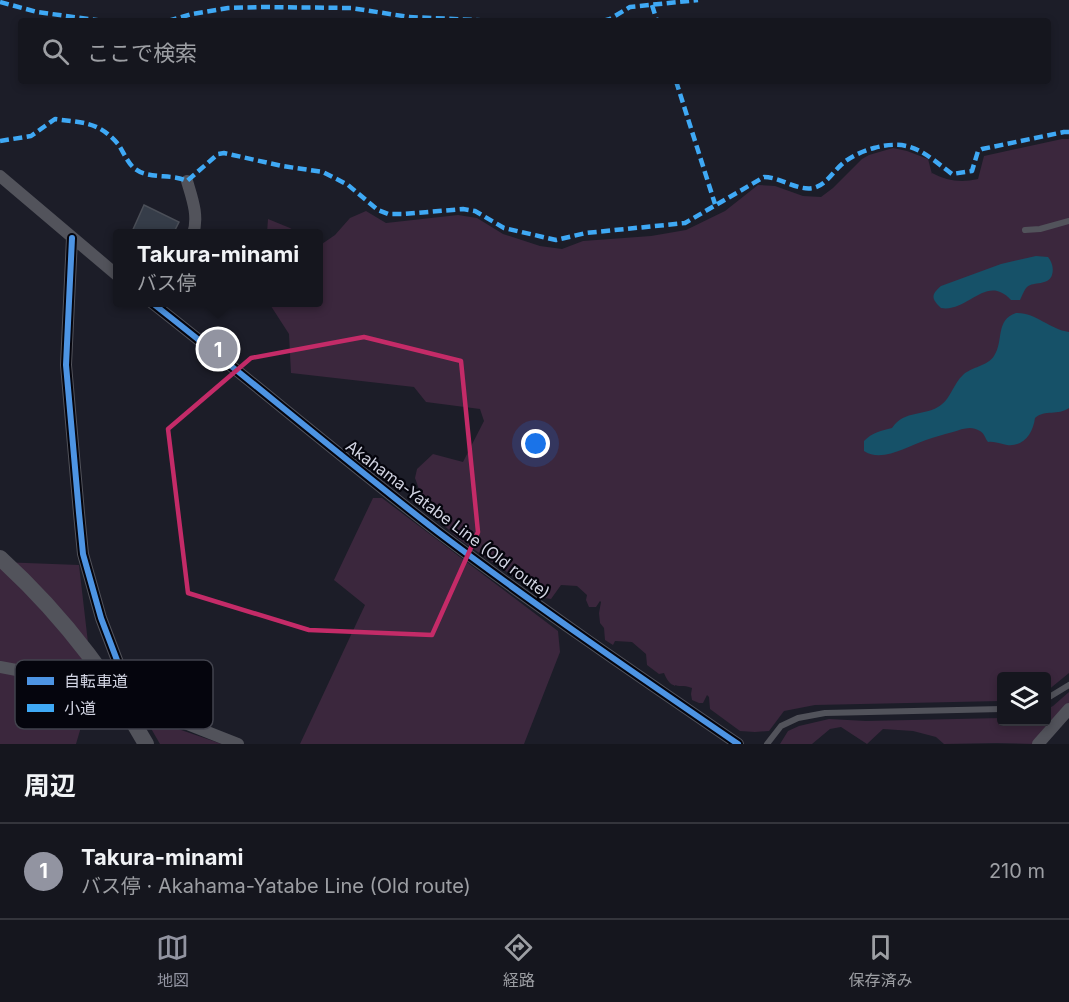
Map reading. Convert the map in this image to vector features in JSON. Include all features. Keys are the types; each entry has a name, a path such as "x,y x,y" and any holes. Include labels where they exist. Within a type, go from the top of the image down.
{"main road":[{"path":"0,558 16,573 91,660"},
{"path":"137,729 146,744"}],"street":[{"path":"0,176 113,273"},
{"path":"187,181 196,222 194,229"},
{"path":"72,238 66,365 83,554 101,618 117,660"},
{"name":"Akahama-Yatabe Line (Old route)","path":"159,307 291,416 439,532 554,616 738,744"},
{"path":"0,667 15,670"},
{"path":"1038,744 1069,709"},
{"path":"200,729 238,744"}],"lane":[{"path":"1025,230 1069,222"},
{"path":"1051,696 1069,685"},
{"path":"767,744 781,726 798,718 825,713 997,709"}],"highlighted area":[{"path":"364,337 461,361 478,532 432,635 309,630 188,593 168,429 251,358"}],"shaded area":[{"path":"1069,139 1069,673 1051,688 1051,672 997,672 997,701 815,705 784,711 769,731 740,731 710,709 707,695 703,703 692,700 692,688 673,685 664,673 659,674 647,665 646,654 632,642 615,641 613,645 605,640 604,628 600,623 600,601 596,607 589,607 586,600 587,595 577,586 561,585 551,599 545,598 459,539 426,509 415,478 417,469 433,454 463,462 484,421 480,409 426,402 414,387 291,373 289,334 272,307 323,307 323,243 335,235 350,218 366,211 386,223 458,215 477,218 503,234 540,246 562,249 583,241 651,236 686,230 725,211 758,185 775,186 803,196 821,197 862,159 893,148 928,159 932,174 960,181 978,179 984,156"},
{"path":"268,219 292,229 267,229"},
{"path":"373,498 382,498 558,631 560,652 524,744 300,744 365,605 334,580"},
{"path":"0,562 79,565 90,660 15,660 15,729 80,729 76,744 0,744"},
{"path":"1069,692 1069,704 1051,724 1051,707"},
{"path":"997,718 997,726 1049,726 1033,744 944,744 936,737 913,731 883,729 867,744 841,727 830,729 812,744 780,744 788,731 799,726 829,719 866,721"},
{"path":"151,729 178,729 222,744 160,744"}],"water":[{"path":"1036,256 1048,257 1052,265 1052,275 1047,281 1027,287 1020,300 1011,300 1002,293 993,291 985,292 951,308 941,308 935,302 934,294 941,286 1001,264"},
{"path":"1016,313 1029,315 1069,332 1069,408 1060,412 1039,415 1035,418 1030,434 1018,444 988,442 981,432 970,428 887,454 871,454 864,451 864,441 877,432 892,428 903,418 935,409 944,402 963,375 988,362 994,356 1002,326 1009,316"}],"building":[{"path":"144,205 179,222 176,229 133,229"}],"marked path":[{"path":"612,18 630,7 698,0"},
{"path":"0,2 37,12 81,18"},
{"path":"652,5 656,18"},
{"path":"178,18 228,8 262,7 351,8 432,18"},
{"path":"677,84 715,204"},
{"path":"0,141 31,136 55,119 90,124 111,136 132,166 146,174 187,181 218,154 224,153 282,166 323,172 348,185 378,210 388,214 463,209 475,211 504,228 556,240 586,233 685,223 764,177 801,188 813,188 825,182 848,159 887,145 908,146 916,149 952,174 972,171 978,151 982,149 1069,132"}],"cycle path":[{"path":"72,238 66,365 83,554 101,618 117,660"},
{"path":"157,307 475,560 738,744"}],"place":[{"name":"Takura-minami","path":"218,349"}]}
